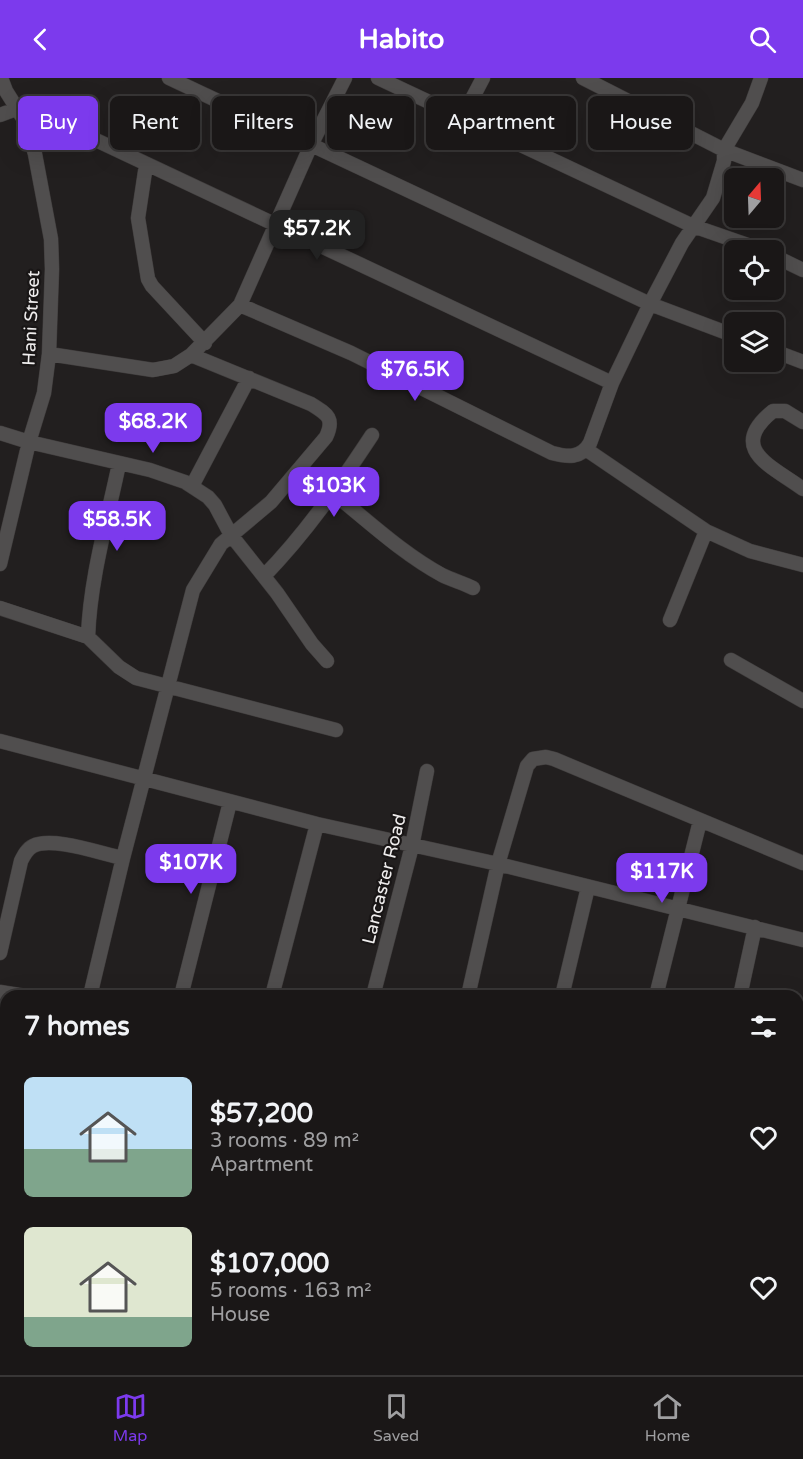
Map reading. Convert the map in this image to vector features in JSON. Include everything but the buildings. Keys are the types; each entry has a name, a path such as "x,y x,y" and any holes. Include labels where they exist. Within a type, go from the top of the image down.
{"street":[{"name":"Hani Street","path":"1,78 18,112"},
{"path":"169,78 212,98"},
{"path":"315,137 345,78"},
{"path":"378,78 426,100"},
{"path":"474,96 483,78"},
{"path":"583,78 724,150 803,180"},
{"path":"240,305 351,353 552,453 576,456 586,450 612,383 650,304 693,226 707,208 715,192 724,160 724,150 748,110 761,78"},
{"path":"0,115 16,109"},
{"path":"98,143 612,383"},
{"path":"315,147 650,304 724,332"},
{"name":"Hani Street","path":"0,564 29,442 44,393 49,354 51,238 34,150"},
{"path":"49,354 153,370 174,366 191,355 240,305 309,150"},
{"path":"533,150 693,226 733,240"},
{"path":"146,165 138,218 148,279 205,343"},
{"path":"784,261 803,270"},
{"path":"91,990 123,858 193,590 213,554 231,535 271,502 326,437 331,427 330,419 324,412 191,355"},
{"path":"784,355 803,362"},
{"path":"192,486 249,378"},
{"path":"803,422 785,411 773,411 763,420 751,443 756,454 803,489"},
{"path":"0,433 150,470 185,482 208,497 215,505 231,535 327,661"},
{"path":"264,576 290,550 333,493 372,435"},
{"path":"586,450 706,531 750,551 803,565"},
{"path":"88,637 92,591 119,464"},
{"path":"333,493 430,567 473,588"},
{"path":"670,620 706,531"},
{"path":"0,608 88,637 128,674 169,688 336,730"},
{"path":"730,660 803,701"},
{"path":"0,741 317,824 498,864 803,940"},
{"path":"469,990 498,864 527,766 532,759 539,757 554,759 803,863"},
{"name":"Lancaster Road","path":"375,990 412,846 427,771"},
{"path":"183,990 230,802"},
{"path":"658,990 700,820"},
{"path":"274,990 317,824"},
{"path":"0,953 21,861 33,846 52,843 123,858"},
{"path":"563,990 588,887"},
{"path":"741,990 755,927"}]}
